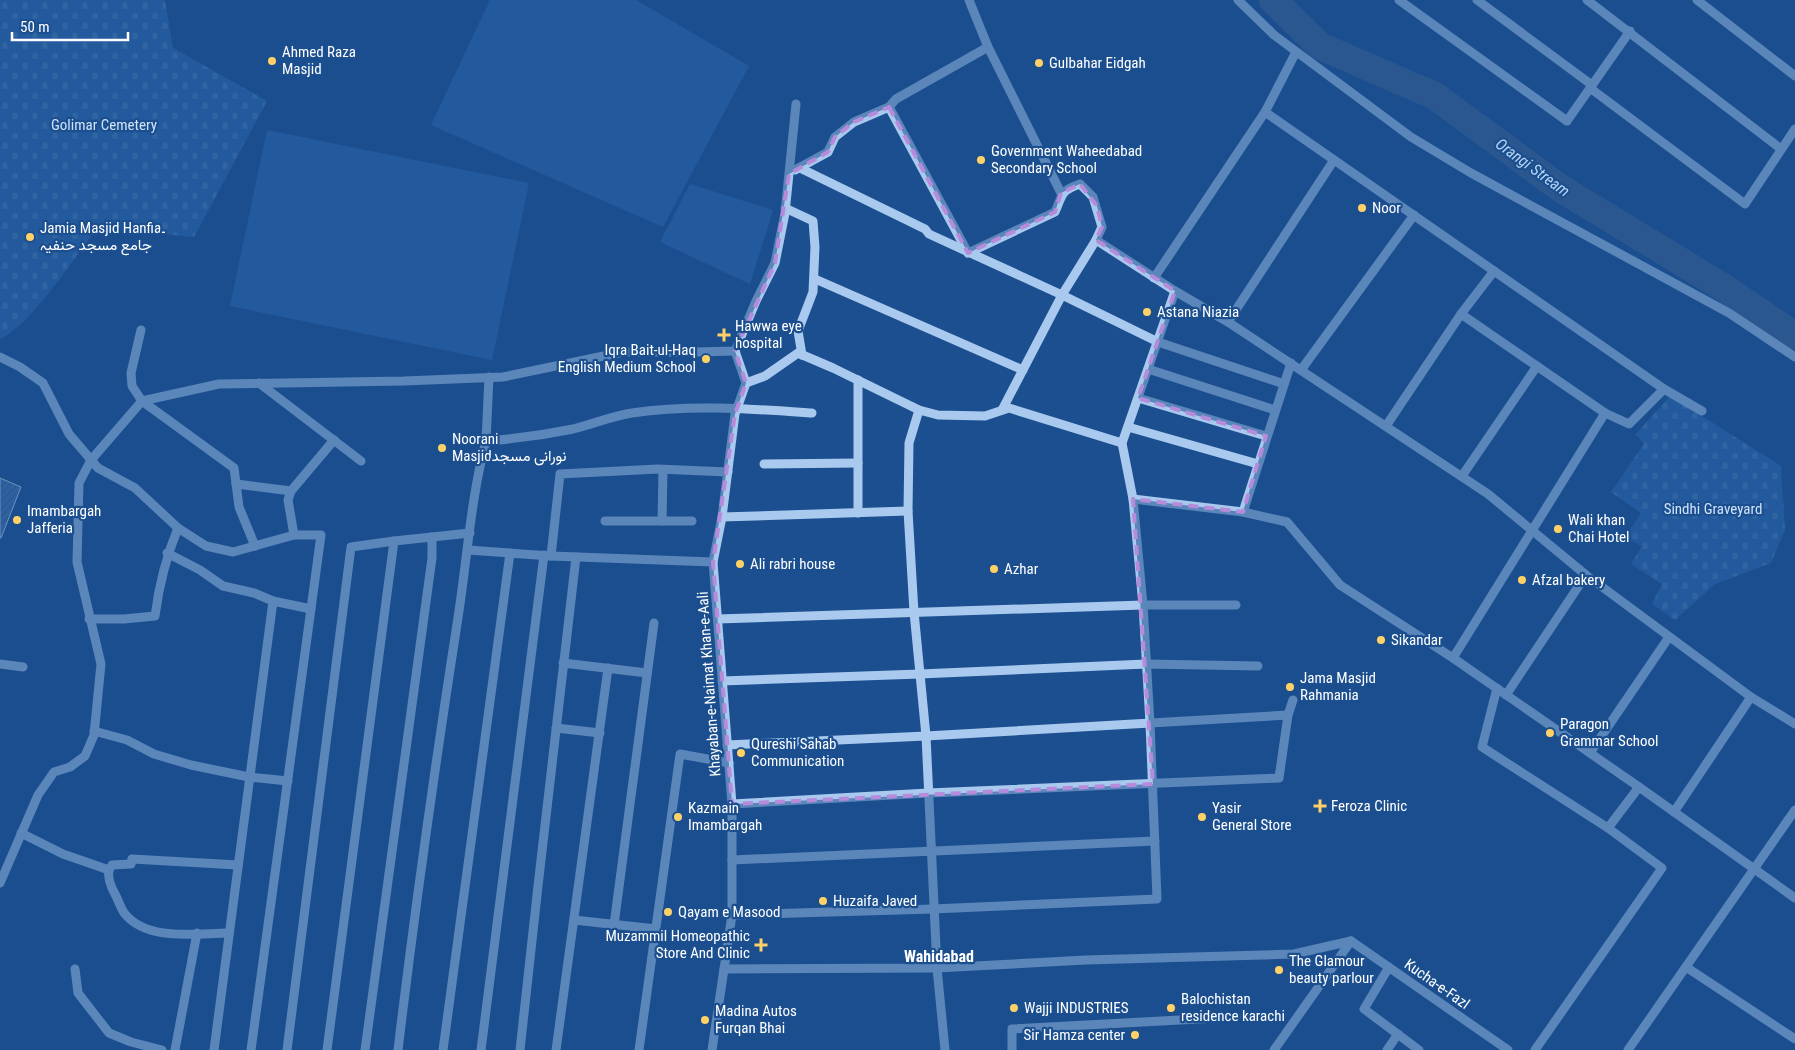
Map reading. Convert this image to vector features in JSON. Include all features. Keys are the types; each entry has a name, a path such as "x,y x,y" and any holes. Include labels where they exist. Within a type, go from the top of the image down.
{"street":[{"path":"969,0 988,47 1061,193"},
{"path":"1238,0 1274,35 1411,137 1471,173 1729,313 1795,357"},
{"path":"1399,0 1567,121 1630,31"},
{"path":"1477,0 1745,204 1795,130"},
{"path":"1587,0 1630,31 1781,149"},
{"path":"1696,0 1795,76"},
{"path":"789,174 828,152 835,136 854,122 890,107 896,99 988,47"},
{"path":"1154,278 1265,112 1296,52"},
{"path":"796,104 785,208 775,263 756,301 735,351 746,383 765,376 798,353 919,410 938,415 985,416 1010,408 1122,443"},
{"path":"890,107 968,253"},
{"path":"1265,112 1664,389 1702,411"},
{"path":"1228,322 1334,160"},
{"path":"800,168 925,229 929,234 968,253 1062,295 1158,342 1284,384"},
{"path":"968,253 1055,212 1061,193 1068,188 1080,184 1093,197 1102,227 1062,295 1002,410"},
{"path":"785,208 814,221 813,292 798,331 802,355"},
{"path":"1301,370 1414,215"},
{"path":"1096,240 1174,291 1228,322 1488,494 1586,575 1751,697 1795,724"},
{"path":"1386,426 1461,314 1494,270"},
{"path":"814,279 1023,370"},
{"path":"732,915 933,909 1157,899 1156,841 1143,605 1133,499 1122,443 1174,291"},
{"path":"1461,314 1605,413 1629,424 1664,389"},
{"path":"141,330 131,373 132,386 142,401 234,468 239,507 255,546"},
{"path":"0,883 38,795 54,772 70,767 85,756 94,731 100,664 77,562 79,483 91,460 142,401 219,384 404,381 504,377 623,352 735,351"},
{"path":"0,357 20,367 43,383 69,434 98,468 135,488 178,528 206,546 233,552 294,535 321,535 251,1050"},
{"path":"1243,512 1291,363"},
{"path":"1462,476 1537,366"},
{"path":"1148,369 1275,410"},
{"path":"398,1050 479,468 486,442 489,377"},
{"path":"858,380 858,513"},
{"path":"259,383 361,461"},
{"name":"Khayaban-e-Naimat Khan-e-Aali","path":"712,1050 732,915 732,804 713,562 722,518 737,408 746,383"},
{"path":"1138,398 1266,436"},
{"path":"486,442 523,438 574,428 631,413 682,409 737,408 812,412"},
{"path":"919,410 909,443 908,511 914,612 926,736 933,909 945,1050"},
{"path":"1453,658 1605,413"},
{"path":"1128,427 1258,464"},
{"path":"294,535 288,500 291,491 334,440"},
{"path":"764,464 858,463"},
{"path":"481,1050 560,474 663,470 728,472"},
{"path":"662,521 663,470"},
{"path":"236,484 291,491"},
{"path":"1133,499 1243,512 1287,522 1340,585 1497,688 1795,898"},
{"path":"722,518 908,511"},
{"path":"605,521 692,521"},
{"path":"89,619 124,619 155,616 158,590 167,552 178,528"},
{"path":"287,1050 351,547 470,533"},
{"path":"365,1050 432,558 432,537"},
{"path":"327,1050 394,541"},
{"path":"468,550 713,562"},
{"path":"167,552 200,570 223,586 254,593 273,601 311,609"},
{"path":"443,1050 510,553"},
{"path":"520,1050 576,556"},
{"path":"1506,695 1586,575"},
{"path":"214,1050 273,601"},
{"path":"718,619 1143,605 1236,605"},
{"path":"614,925 654,623"},
{"path":"1590,753 1669,637"},
{"path":"563,663 647,673"},
{"path":"0,664 23,667"},
{"path":"722,681 1146,664 1258,666"},
{"path":"556,1050 608,668"},
{"path":"1497,688 1482,746 1608,828 1662,868 1535,1050"},
{"path":"1674,812 1751,697"},
{"path":"732,804 928,793 1279,778 1288,715 1293,700"},
{"path":"727,745 926,736 1288,715"},
{"path":"556,728 600,733"},
{"path":"94,731 127,740 154,754 191,766 249,777 288,781"},
{"path":"638,1050 680,754 728,763"},
{"path":"1608,828 1639,787"},
{"path":"1628,1050 1795,810"},
{"path":"21,834 62,854 109,870"},
{"path":"732,860 1156,841"},
{"path":"229,933 165,934 152,931 132,921 124,913 108,874 112,865 132,864 132,859 238,865"},
{"path":"574,920 656,929"},
{"path":"175,1050 197,934"},
{"path":"724,969 937,968 1086,960 1294,954 1350,942"},
{"path":"1274,1050 1350,942"},
{"name":"Kucha-e-Fazl","path":"1350,942 1508,1050"},
{"path":"1686,967 1795,1039"},
{"path":"1389,968 1364,1009 1419,1050"},
{"path":"75,969 78,993 108,1033 131,1042 162,1050"},
{"path":"1012,1050 1012,1029 1236,1017"},
{"path":"1387,1050 1398,1034"}],"highlighted area":[{"path":"889,107 968,253 1055,212 1061,193 1080,184 1097,206 1102,227 1096,240 1175,291 1138,398 1266,436 1243,512 1133,499 1153,784 732,804 713,562 735,414 746,383 735,351 775,263 789,174 828,152 835,137 854,122"}],"green space":[{"name":"Golimar Cemetery","path":"0,0 165,0 173,48 267,101 194,237 97,228 39,305 13,331 0,339"},
{"path":"490,0 636,0 749,66 663,227 431,125"},
{"path":"267,130 529,183 492,360 230,306"},
{"path":"690,184 773,210 750,284 660,242"},
{"name":"Sindhi Graveyard","path":"1670,396 1781,466 1785,530 1771,563 1715,584 1675,620 1652,604 1662,584 1631,564 1642,546 1625,537 1641,513 1611,492 1644,444 1636,434"}],"building":[{"path":"0,478 21,487 1,538 0,538"}],"waterway":[{"name":"Orangi Stream","path":"1273,0 1320,46 1435,96 1560,188 1726,289 1795,336"}],"place":[{"name":"Ahmed Raza Masjid","path":"272,61"},
{"name":"Gulbahar Eidgah","path":"1039,63"},
{"name":"Government Waheedabad Secondary School","path":"981,160"},
{"name":"Noor","path":"1362,208"},
{"name":"Jamia Masjid Hanfia۔ جامع مسجد حنفیہ","path":"30,237"},
{"name":"Astana Niazia","path":"1147,312"},
{"name":"Hawwa eye hospital","path":"724,335"},
{"name":"Iqra Bait-ul-Haq English Medium School","path":"706,359"},
{"name":"Noorani Masjidنورانی مسجد","path":"442,448"},
{"name":"Imambargah Jafferia","path":"17,520"},
{"name":"Wali khan Chai Hotel","path":"1558,529"},
{"name":"Ali rabri house","path":"740,564"},
{"name":"Azhar","path":"994,569"},
{"name":"Afzal bakery","path":"1522,580"},
{"name":"Sikandar","path":"1381,640"},
{"name":"Jama Masjid Rahmania","path":"1290,687"},
{"name":"Paragon Grammar School","path":"1550,733"},
{"name":"Qureshi Sahab Communication","path":"741,753"},
{"name":"Feroza Clinic","path":"1320,806"},
{"name":"Kazmain Imambargah","path":"678,817"},
{"name":"Yasir General Store","path":"1202,817"},
{"name":"Huzaifa Javed","path":"823,901"},
{"name":"Qayam e Masood","path":"668,912"},
{"name":"Muzammil Homeopathic Store And Clinic","path":"761,945"},
{"name":"The Glamour beauty parlour","path":"1279,970"},
{"name":"Wajji INDUSTRIES","path":"1014,1008"},
{"name":"Balochistan residence karachi","path":"1171,1008"},
{"name":"Madina Autos Furqan Bhai","path":"705,1020"},
{"name":"Sir Hamza center","path":"1135,1035"}],"district":[{"name":"Wahidabad","path":"939,956"}]}
